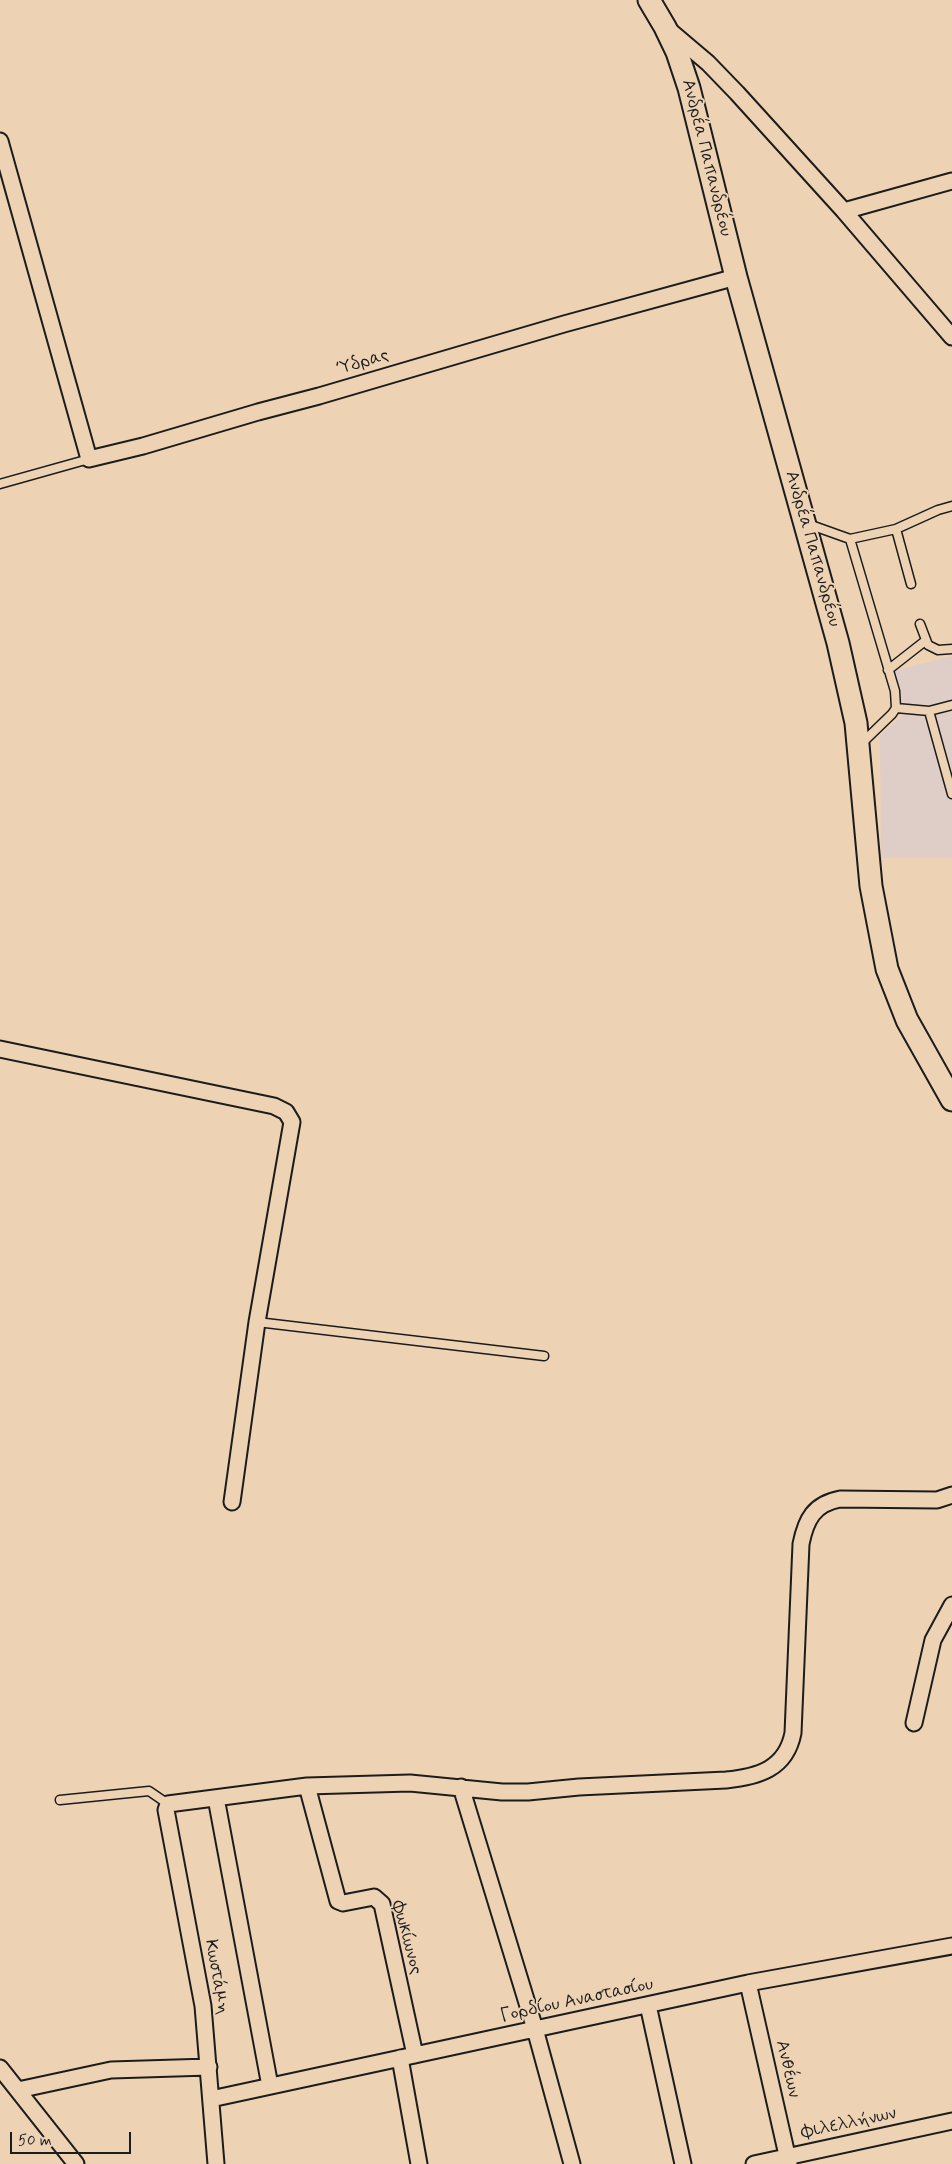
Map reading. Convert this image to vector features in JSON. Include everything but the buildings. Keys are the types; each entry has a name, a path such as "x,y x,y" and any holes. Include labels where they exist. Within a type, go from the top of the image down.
{"main road":[{"name":"Ανδρέα Παπανδρέου","path":"649,0 677,52 689,88 736,278 838,644 859,746 871,886 887,969 907,1020 952,1100"}],"street":[{"path":"665,27 708,63 844,212 952,337"},
{"path":"0,141 89,459"},
{"path":"844,212 952,181"},
{"name":"Ύδρας","path":"89,459 143,446 319,396 564,324 736,278"},
{"path":"0,1049 274,1106 286,1112 292,1122 258,1322 232,1502"},
{"path":"171,1803 307,1786 410,1783 502,1792 528,1792 579,1786 726,1780 762,1774 784,1754 791,1742 801,1544 810,1516 825,1503 840,1499 937,1500 952,1495"},
{"path":"914,1723 933,1640 950,1612"},
{"name":"Φωκίωνος","path":"307,1786 338,1901 343,1903 374,1897 382,1904 408,2057 419,2164"},
{"path":"461,1787 534,2029 572,2164"},
{"path":"216,1798 270,2086"},
{"name":"Κωστάμη","path":"171,1803 166,1810 203,2006 216,2164"},
{"name":"Γορδίου Αναστασίου","path":"211,2099 748,1983 952,1946"},
{"name":"Ανθέων","path":"748,1983 788,2160"},
{"path":"648,2004 683,2164"},
{"path":"18,2090 111,2070 209,2067"},
{"path":"0,2068 76,2164"},
{"name":"Φιλελλήνων","path":"754,2164 788,2160 952,2121"}],"lane":[{"name":"Ύδρας","path":"0,484 89,459"},
{"path":"805,523 850,539 896,529 938,510 952,506"},
{"path":"896,529 911,584"},
{"path":"850,539 895,691 896,708 859,746"},
{"path":"920,624 928,645 938,650 952,649"},
{"path":"888,670 925,641"},
{"path":"896,708 929,711 952,705"},
{"path":"929,711 952,794"},
{"path":"258,1322 544,1356"},
{"path":"60,1800 149,1791 171,1803"}],"shaded area":[{"path":"952,656 952,858 881,858 880,736 905,713 894,671"}]}
